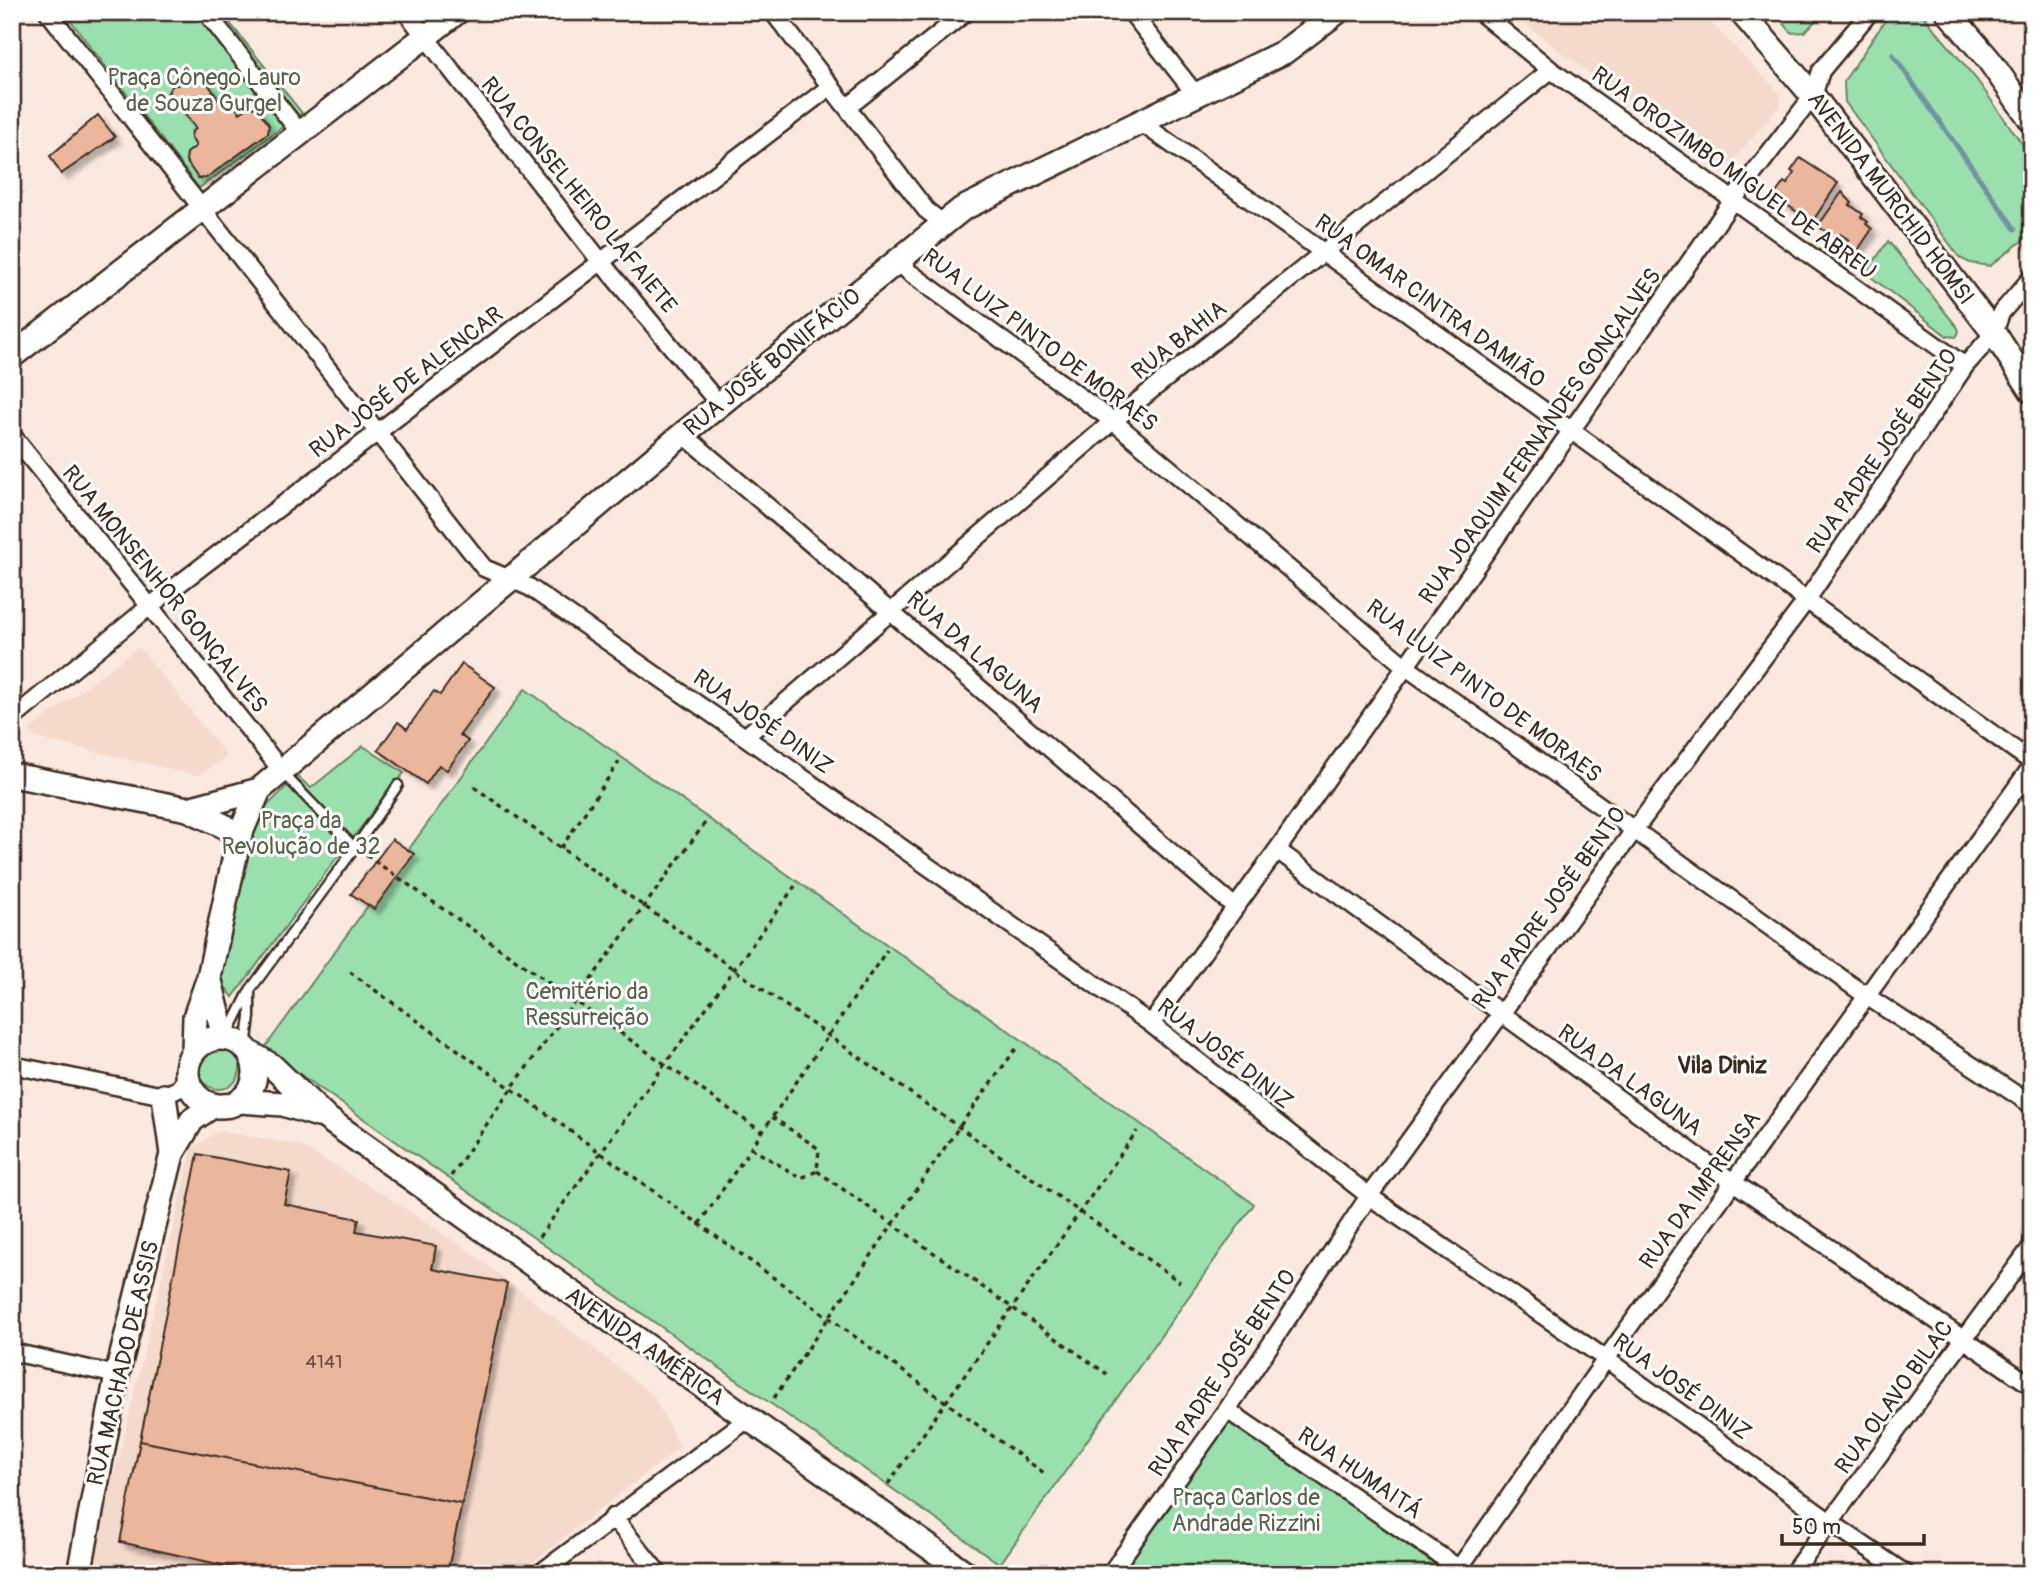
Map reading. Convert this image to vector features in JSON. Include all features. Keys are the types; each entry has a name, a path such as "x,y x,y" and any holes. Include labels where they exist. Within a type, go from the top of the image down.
{"street":[{"name":"RUA JOSÉ DINIZ","path":"48,12 484,568 529,587 1151,1024 1369,1196 1606,1359 1906,1574"},
{"path":"206,12 300,133"},
{"name":"RUA CONSELHEIRO LAFAIETE","path":"406,12 601,262 719,404"},
{"path":"12,356 457,12"},
{"path":"773,12 926,209 944,224"},
{"path":"848,107 966,12"},
{"path":"1131,12 1196,95"},
{"name":"RUA JOSÉ BONIFÁCIO","path":"259,790 719,404 962,209 1284,52 1337,12"},
{"name":"RUA OROZIMBO MIGUEL DE ABREU","path":"1480,12 1551,70 1965,366"},
{"name":"AVENIDA MURCHID HOMSI","path":"1741,12 1813,96 1994,333 2032,391"},
{"name":"RUA JOAQUIM FERNANDES GONÇALVES","path":"1151,1024 1277,850 1733,200 1813,96 1821,71 1870,12"},
{"path":"1948,12 1989,60 2032,121"},
{"name":"RUA BAHIA","path":"745,737 1113,421 1326,253 1551,70"},
{"name":"RUA JOSÉ DE ALENCAR","path":"12,719 150,606 831,86"},
{"name":"RUA OMAR CINTRA DAMIÃO","path":"1140,122 1326,253 2032,764"},
{"name":"RUA LUIZ PINTO DE MORAES","path":"897,260 909,272 1113,421 1406,667 1868,997 2032,1105"},
{"name":"RUA PADRE JOSÉ BENTO","path":"1110,1574 1227,1410 1369,1196 1635,829 1806,601 1965,366 1994,333 2001,313 2032,277"},
{"name":"RUA DA LAGUNA","path":"683,434 1235,907"},
{"name":"RUA MONSENHOR GONÇALVES","path":"12,435 282,771"},
{"name":"RUA DA IMPRENSA","path":"1461,1572 1606,1359 1868,997 2032,764"},
{"path":"12,775 188,809 239,837"},
{"path":"188,809 259,790"},
{"path":"194,1050 195,1017 209,977 239,837 259,790"},
{"name":"RUA DA LAGUNA","path":"1277,850 1733,1182 2032,1386"},
{"path":"209,977 237,1044 254,1063 253,1084 240,1101 232,1104 206,1103 193,1093 187,1077 189,1058 194,1050 208,1040 237,1044"},
{"name":"AVENIDA AMÉRICA","path":"237,1044 272,1066 325,1117 967,1574"},
{"path":"12,1065 164,1096 178,1089 187,1077"},
{"name":"RUA MACHADO DE ASSIS","path":"164,1096 172,1154"},
{"name":"AVENIDA AMÉRICA","path":"240,1101 284,1104 325,1117"},
{"name":"RUA MACHADO DE ASSIS","path":"79,1574 117,1375 172,1154 192,1121 214,1105"},
{"name":"RUA OLAVO BILAC","path":"1792,1574 2032,1246"},
{"path":"12,1353 117,1375"},
{"name":"RUA HUMAITÁ","path":"1227,1410 1461,1572"},
{"path":"539,1574 748,1419"},
{"path":"613,1517 659,1574"}],"lane":[{"path":"282,771 355,848"},
{"path":"237,1044 250,990 398,785"},
{"path":"237,1044 250,1017 250,990"}],"path":[{"path":"561,848 619,762"},
{"path":"474,787 1180,1282"},
{"path":"451,1176 705,823"},
{"path":"355,848 762,1132"},
{"path":"540,1237 795,886"},
{"path":"699,1224 887,950"},
{"path":"350,972 1044,1473"},
{"path":"774,1398 959,1127 1018,1046"},
{"path":"772,1117 819,1149 817,1171"},
{"path":"888,1484 1137,1131"},
{"path":"751,1148 800,1178 817,1171"},
{"path":"817,1171 1107,1374"}],"shaded area":[{"path":"1509,12 1701,12 1781,95 1780,105 1722,174"},
{"path":"139,647 227,756 199,776 36,738 30,729"},
{"path":"218,1131 299,1145 386,1196 469,1251 652,1394 680,1447 518,1574 87,1574 94,1537 121,1450 192,1148"}],"green space":[{"name":"Praça Cônego Lauro de Souza Gurgel","path":"64,12 221,12 302,113 199,188"},
{"path":"1774,12 1824,12 1805,32 1792,33"},
{"path":"1891,12 1922,14 1977,80 2032,158 2032,233 1990,266 1970,263 1960,258 1845,102 1844,81"},
{"path":"1888,241 1958,328 1956,337 1947,336 1866,273"},
{"name":"Cemitério da Ressurreição","path":"525,689 1254,1204 1000,1564 264,1049"},
{"name":"Praça da Revolução de 32","path":"363,746 404,773 233,997 219,979 246,850 265,808 297,776 311,788"},
{"path":"219,1047 234,1053 240,1068 234,1083 219,1089 204,1083 198,1068 204,1053"},
{"name":"Praça Carlos de Andrade Rizzini","path":"1231,1421 1441,1569 1438,1574 1122,1574"}],"building":[{"path":"193,70 201,73 224,108 234,105 240,113 249,107 257,108 269,125 268,133 206,178 198,178 186,161 187,153 196,146 191,137 192,131 196,129 168,92 186,74 189,77"},
{"path":"98,115 115,137 61,174 50,156"},
{"path":"1800,158 1838,183 1812,222 1774,196 1784,182 1787,184 1794,173 1791,171"},
{"path":"1842,192 1852,203 1850,205 1863,214 1861,217 1872,229 1856,253 1845,245 1849,240 1840,234 1836,239 1818,226"},
{"path":"462,664 495,687 460,735 468,741 447,770 439,765 426,784 378,750 398,722 407,729 434,691 440,695"},
{"path":"392,839 414,854 374,909 351,894"},
{"path":"198,1154 291,1172 284,1204 359,1219 356,1231 436,1246 432,1269 507,1283 462,1504 140,1441"},
{"path":"140,1441 462,1504 447,1574 262,1574 120,1542"}],"waterway":[{"path":"1893,55 2015,229"}],"district":[{"name":"Vila Diniz","path":"1722,1065"}]}
